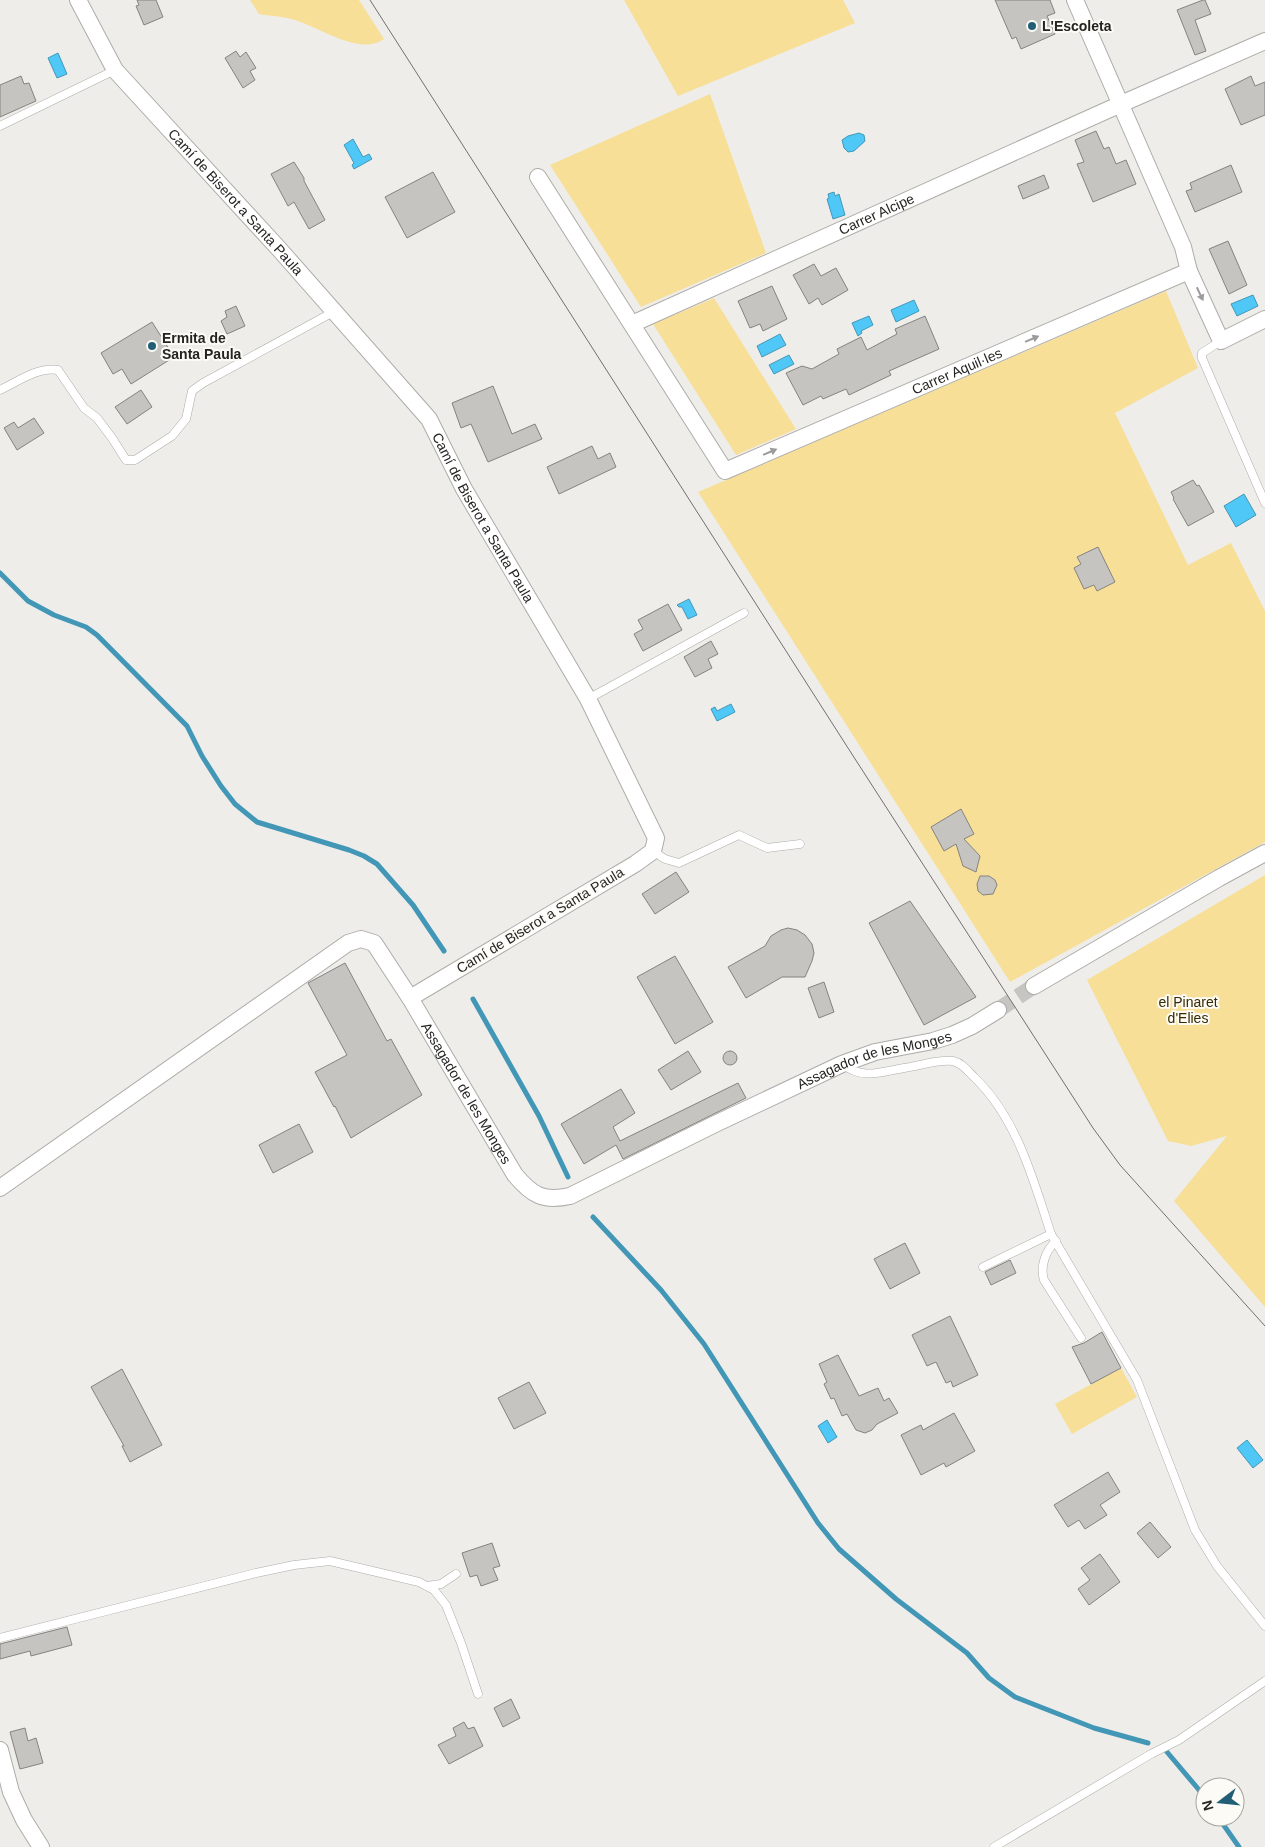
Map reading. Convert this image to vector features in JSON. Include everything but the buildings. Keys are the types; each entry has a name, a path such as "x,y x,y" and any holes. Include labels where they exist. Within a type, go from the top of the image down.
{"street":[{"name":"Camí de Biserot a Santa Paula","path":"78,0 115,70 335,311 429,419 464,489 588,699 656,838 653,851 635,864 410,998"},
{"path":"1075,0 1183,247 1189,271 1221,341 1265,318"},
{"name":"Carrer Alcipe","path":"632,324 1265,41"},
{"path":"538,177 632,324"},
{"name":"Carrer Aquil·les","path":"632,324 726,471 1189,271"},
{"path":"1034,986 1265,853"},
{"name":"Assagador de les Monges","path":"0,1188 348,943 361,938 374,943 410,998 515,1175 536,1196 551,1199 570,1196 842,1064 875,1052 933,1041 952,1035 972,1026 998,1010"},
{"path":"0,1750 11,1792 24,1820 41,1847"}],"lane":[{"path":"0,126 115,70"},
{"path":"0,390 40,371 58,370 84,408 97,418 126,460 135,460 172,436 186,419 192,391 203,383 335,311"},
{"path":"1221,341 1202,354 1202,358 1265,503"},
{"path":"1256,483 1265,479"},
{"path":"588,699 744,613"},
{"path":"653,851 665,859 679,863 739,835 767,848 800,844"},
{"path":"842,1064 852,1071 866,1075 952,1061 960,1064 989,1092 997,1103 1019,1145 1051,1234 1138,1380 1195,1530 1217,1566 1265,1626"},
{"path":"983,1267 1051,1234"},
{"path":"1056,1241 1050,1247 1041,1270 1044,1280 1081,1338"},
{"path":"0,1638 256,1573 319,1561 330,1561 419,1582 434,1590 446,1605 478,1694"},
{"path":"426,1586 441,1584 456,1574"},
{"path":"994,1847 1151,1754 1179,1740 1265,1681"}],"green space":[{"path":"250,0 359,0 384,39 374,44 350,42 301,22 283,17 259,14"},
{"path":"624,0 843,0 855,23 678,96"},
{"path":"710,94 766,253 641,307 550,165"},
{"path":"1166,291 1198,368 1115,413 1188,565 1231,543 1265,611 1265,842 1010,982 698,492"},
{"path":"714,298 796,429 736,455 653,324"},
{"name":"el Pinaret d'Elies","path":"1265,875 1265,1307 1174,1201 1227,1136 1191,1146 1168,1141 1087,980"},
{"path":"1121,1368 1137,1397 1072,1434 1055,1404"}],"water":[{"path":"58,53 67,74 57,78 48,58"},
{"path":"859,133 864,135 865,141 854,151 848,152 844,148 842,140"},
{"path":"353,139 363,157 369,154 372,159 354,169 352,165 354,163 344,145"},
{"path":"834,192 835,196 839,194 845,215 833,219 827,199 829,198 828,194"},
{"path":"1253,295 1258,306 1237,316 1231,304"},
{"path":"914,300 919,311 896,322 891,310"},
{"path":"869,316 873,325 861,331 862,333 858,336 852,323"},
{"path":"780,334 786,345 762,357 757,346"},
{"path":"789,355 794,364 774,374 769,365"},
{"path":"1244,494 1256,515 1236,527 1224,506"},
{"path":"689,599 697,615 688,619 682,607 677,605"},
{"path":"731,704 735,712 717,721 711,709 715,707 717,711"},
{"path":"827,1420 837,1437 828,1443 818,1426"},
{"path":"1247,1440 1263,1460 1253,1468 1237,1448"}],"waterway":[{"path":"0,573 28,601 54,615 86,627 97,635 187,726 202,756 235,804 257,822 349,850 377,864 413,905 444,951"},
{"path":"473,999 539,1116 568,1177"},
{"path":"593,1217 661,1290 704,1344 818,1523 839,1549 896,1599 967,1653 989,1678 1015,1697 1094,1728 1148,1743"},
{"path":"1167,1752 1195,1785"},
{"path":"1225,1827 1239,1847"}],"tunnel":[{"path":"998,1010 1034,986"}],"tram line":[{"path":"370,0 1093,1128 1120,1165 1265,1326"}],"place":[{"name":"L'Escoleta","path":"1032,26"},
{"name":"Ermita de Santa Paula","path":"152,346"}]}
